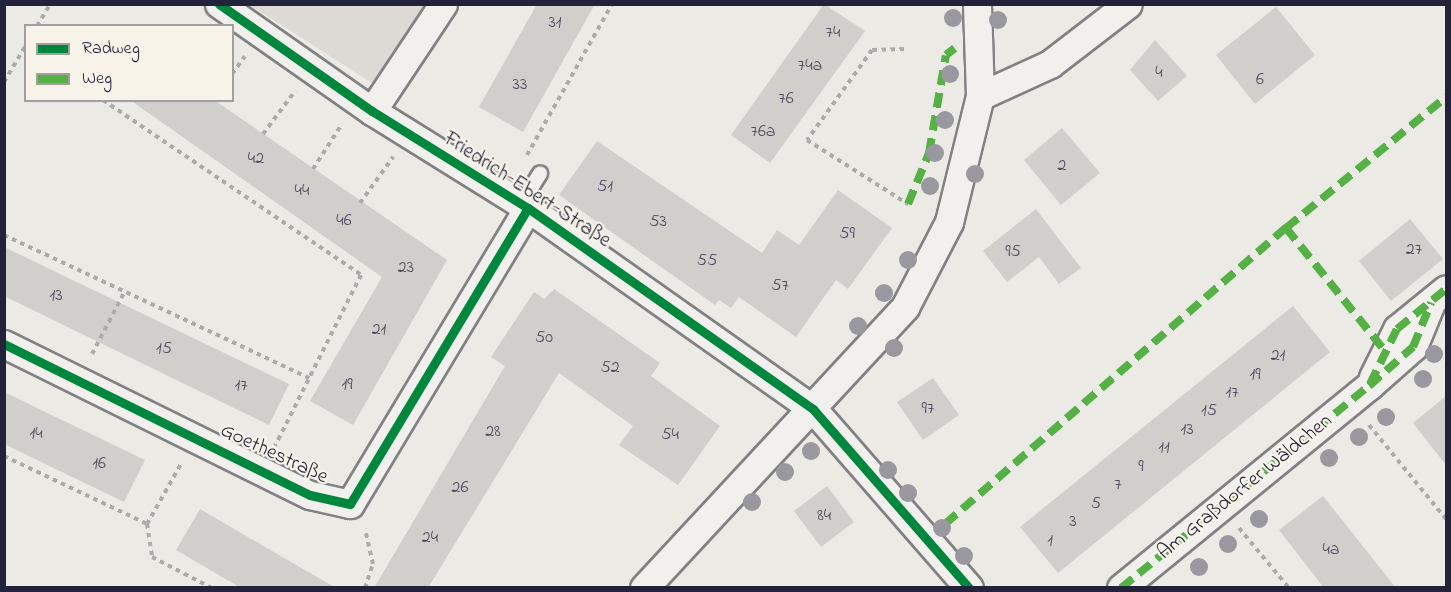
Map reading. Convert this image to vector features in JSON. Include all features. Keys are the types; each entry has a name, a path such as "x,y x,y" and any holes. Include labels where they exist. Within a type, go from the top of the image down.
{"street":[{"name":"Friedrich-Ebert-Straße","path":"219,4 365,106 524,206 813,409"},
{"path":"365,106 443,4"},
{"path":"644,588 905,308 950,222 980,96 977,4"},
{"path":"980,96 1050,64 1128,4"},
{"name":"Goethestraße","path":"4,344 310,495 350,504 524,206"},
{"name":"Am Graßdorfer Wäldchen","path":"1121,588 1360,394 1397,329 1439,296"},
{"path":"813,409 969,588"}],"lane":[{"path":"524,206 540,174"}],"path":[{"path":"38,24 50,4"},
{"path":"525,157 612,4"},
{"path":"4,82 24,49"},
{"path":"904,49 872,50 807,140 908,204"},
{"path":"263,134 311,69"},
{"path":"106,102 361,274 263,471"},
{"path":"313,169 365,106"},
{"path":"360,203 409,134"},
{"path":"4,235 309,378"},
{"path":"87,364 125,291"},
{"path":"1360,394 1446,519"},
{"path":"188,453 147,524 152,557 212,588"},
{"path":"4,456 147,524"},
{"path":"1221,506 1288,588"},
{"path":"365,588 373,564 366,531"}],"shaded area":[{"path":"250,5 428,5 372,83"}],"building":[{"path":"537,4 595,4 523,132 479,107"},
{"path":"824,4 865,31 770,163 731,135"},
{"path":"1276,7 1315,55 1255,104 1216,55"},
{"path":"1155,40 1187,76 1158,101 1130,70"},
{"path":"133,102 217,102 447,260 353,425 310,401 382,277"},
{"path":"1062,128 1100,173 1061,205 1024,160"},
{"path":"597,141 762,253 777,230 799,245 838,190 892,228 848,289 836,280 796,337 739,297 731,308 719,300 715,305 559,195"},
{"path":"1036,209 1081,268 1059,284 1039,257 1007,282 983,251"},
{"path":"1410,219 1443,259 1391,301 1359,261"},
{"path":"4,247 289,384 269,425 4,296"},
{"path":"554,289 660,363 651,376 720,426 678,485 619,445 633,426 559,373 428,588 374,588 505,366 491,357 534,292 544,299"},
{"path":"1293,306 1330,352 1058,573 1020,527"},
{"path":"933,378 959,415 923,440 897,402"},
{"path":"4,392 145,460 124,502 4,444"},
{"path":"1446,396 1446,465 1413,423"},
{"path":"827,486 854,522 821,547 794,511"},
{"path":"1323,496 1396,588 1324,588 1279,530"},
{"path":"200,509 336,588 241,588 176,550"}],"marked path":[{"path":"908,204 929,153 946,55 955,48"},
{"path":"945,524 1286,228 1446,97"},
{"path":"1286,228 1384,350"},
{"path":"1370,384 1397,329 1446,289"},
{"path":"1121,588 1369,386 1413,347 1431,303"}],"cycle path":[{"path":"219,4 372,111 528,208 813,409 969,588"},
{"path":"4,344 310,495 350,504 528,208"}]}
